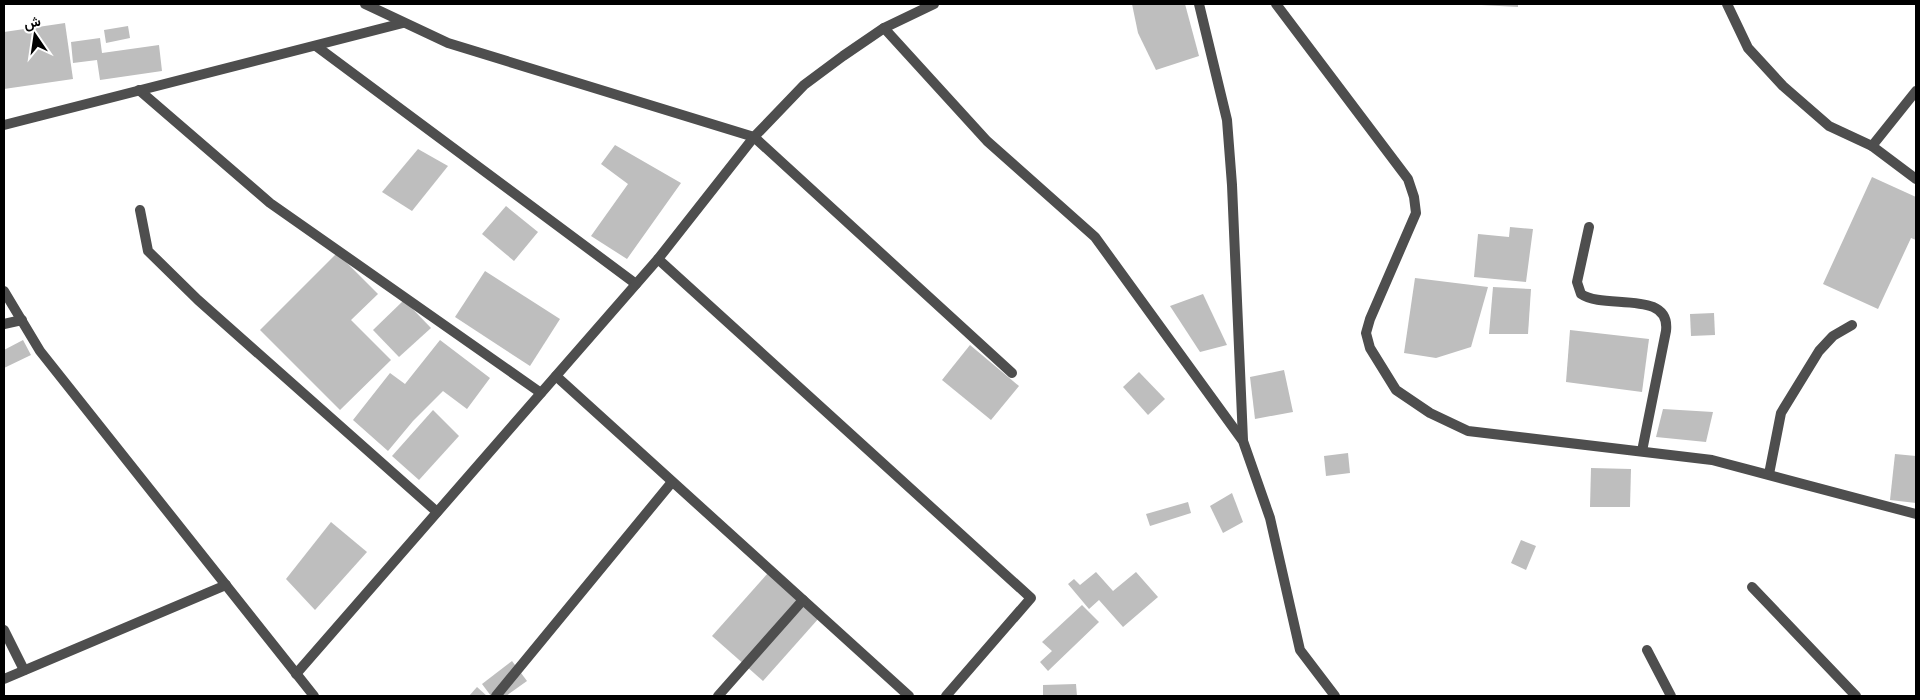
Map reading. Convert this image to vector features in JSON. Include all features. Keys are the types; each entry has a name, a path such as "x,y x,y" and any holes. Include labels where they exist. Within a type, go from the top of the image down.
{"street":[{"path":"365,4 448,43 754,137 1012,373"},
{"path":"296,674 658,259 754,137 804,85 884,28 934,4"},
{"path":"1199,4 1227,120 1232,185 1243,441"},
{"path":"1276,4 1408,179 1414,197 1416,213 1370,319 1366,333 1370,348 1396,390 1430,413 1468,431 1712,460 1916,514"},
{"path":"1727,4 1748,48 1783,86 1829,126 1872,146 1916,180"},
{"path":"4,125 403,23"},
{"path":"884,28 987,141 1095,237 1243,441 1270,518 1300,650 1335,696"},
{"path":"316,46 636,284"},
{"path":"139,90 270,203 541,393"},
{"path":"1872,146 1916,91"},
{"path":"140,210 148,251 198,300 437,512"},
{"path":"1589,227 1577,282 1581,294 1594,300 1649,305 1662,311 1666,317 1666,331 1642,451"},
{"path":"658,259 1031,598 946,696"},
{"path":"4,291 40,351 314,696"},
{"path":"4,324 22,320"},
{"path":"1768,474 1782,413 1819,351 1833,336 1852,325"},
{"path":"556,376 909,696"},
{"path":"496,696 672,482"},
{"path":"4,679 226,585"},
{"path":"1752,587 1856,696"},
{"path":"718,696 803,600"},
{"path":"4,630 24,670"},
{"path":"1647,650 1671,696"}],"building":[{"path":"1132,4 1185,4 1199,56 1156,70 1138,33"},
{"path":"1518,4 1518,7 1481,5"},
{"path":"65,23 73,79 4,89 4,32"},
{"path":"128,26 130,38 106,43 104,30"},
{"path":"100,38 102,53 159,45 162,71 100,80 97,60 73,63 71,42"},
{"path":"615,145 681,183 627,259 591,236 628,184 601,164"},
{"path":"418,149 448,166 412,211 382,192"},
{"path":"1872,177 1916,197 1916,240 1911,238 1878,309 1823,284"},
{"path":"506,206 538,232 514,261 482,234"},
{"path":"1510,227 1533,229 1526,282 1474,277 1478,234 1509,237"},
{"path":"337,253 378,294 351,320 391,360 340,410 260,330"},
{"path":"485,271 560,319 530,366 455,317"},
{"path":"1415,278 1488,287 1471,347 1436,358 1404,353"},
{"path":"1493,287 1531,289 1528,334 1489,334"},
{"path":"1203,294 1227,345 1200,352 1170,306"},
{"path":"404,300 431,328 399,357 373,330"},
{"path":"1714,313 1715,335 1691,336 1690,314"},
{"path":"1570,330 1649,339 1642,392 1566,382"},
{"path":"23,340 31,355 4,368 4,350"},
{"path":"440,340 490,378 467,409 443,391 413,421 388,451 353,420 390,373 405,384"},
{"path":"970,345 1019,386 991,420 942,380"},
{"path":"1284,370 1293,412 1255,419 1250,377"},
{"path":"1139,372 1165,399 1148,415 1123,387"},
{"path":"1663,409 1713,412 1706,442 1656,437"},
{"path":"433,410 459,436 419,480 392,456"},
{"path":"1348,453 1350,473 1326,476 1324,456"},
{"path":"1895,454 1916,456 1916,503 1890,500"},
{"path":"1591,468 1631,469 1630,507 1590,507"},
{"path":"1232,493 1243,522 1223,533 1210,506"},
{"path":"1188,502 1191,513 1150,526 1146,514"},
{"path":"331,522 367,552 315,610 286,579"},
{"path":"1521,540 1536,546 1526,570 1511,563"},
{"path":"1096,572 1113,591 1136,572 1158,597 1123,627 1099,600 1089,609 1068,584 1074,579 1080,585"},
{"path":"768,573 819,618 763,681 712,636"},
{"path":"1082,605 1099,622 1048,671 1040,662 1052,651 1042,642"},
{"path":"512,661 527,681 506,696 491,696 482,684"},
{"path":"1076,684 1077,696 1043,696 1043,685"},
{"path":"477,687 487,696 469,696"}]}
